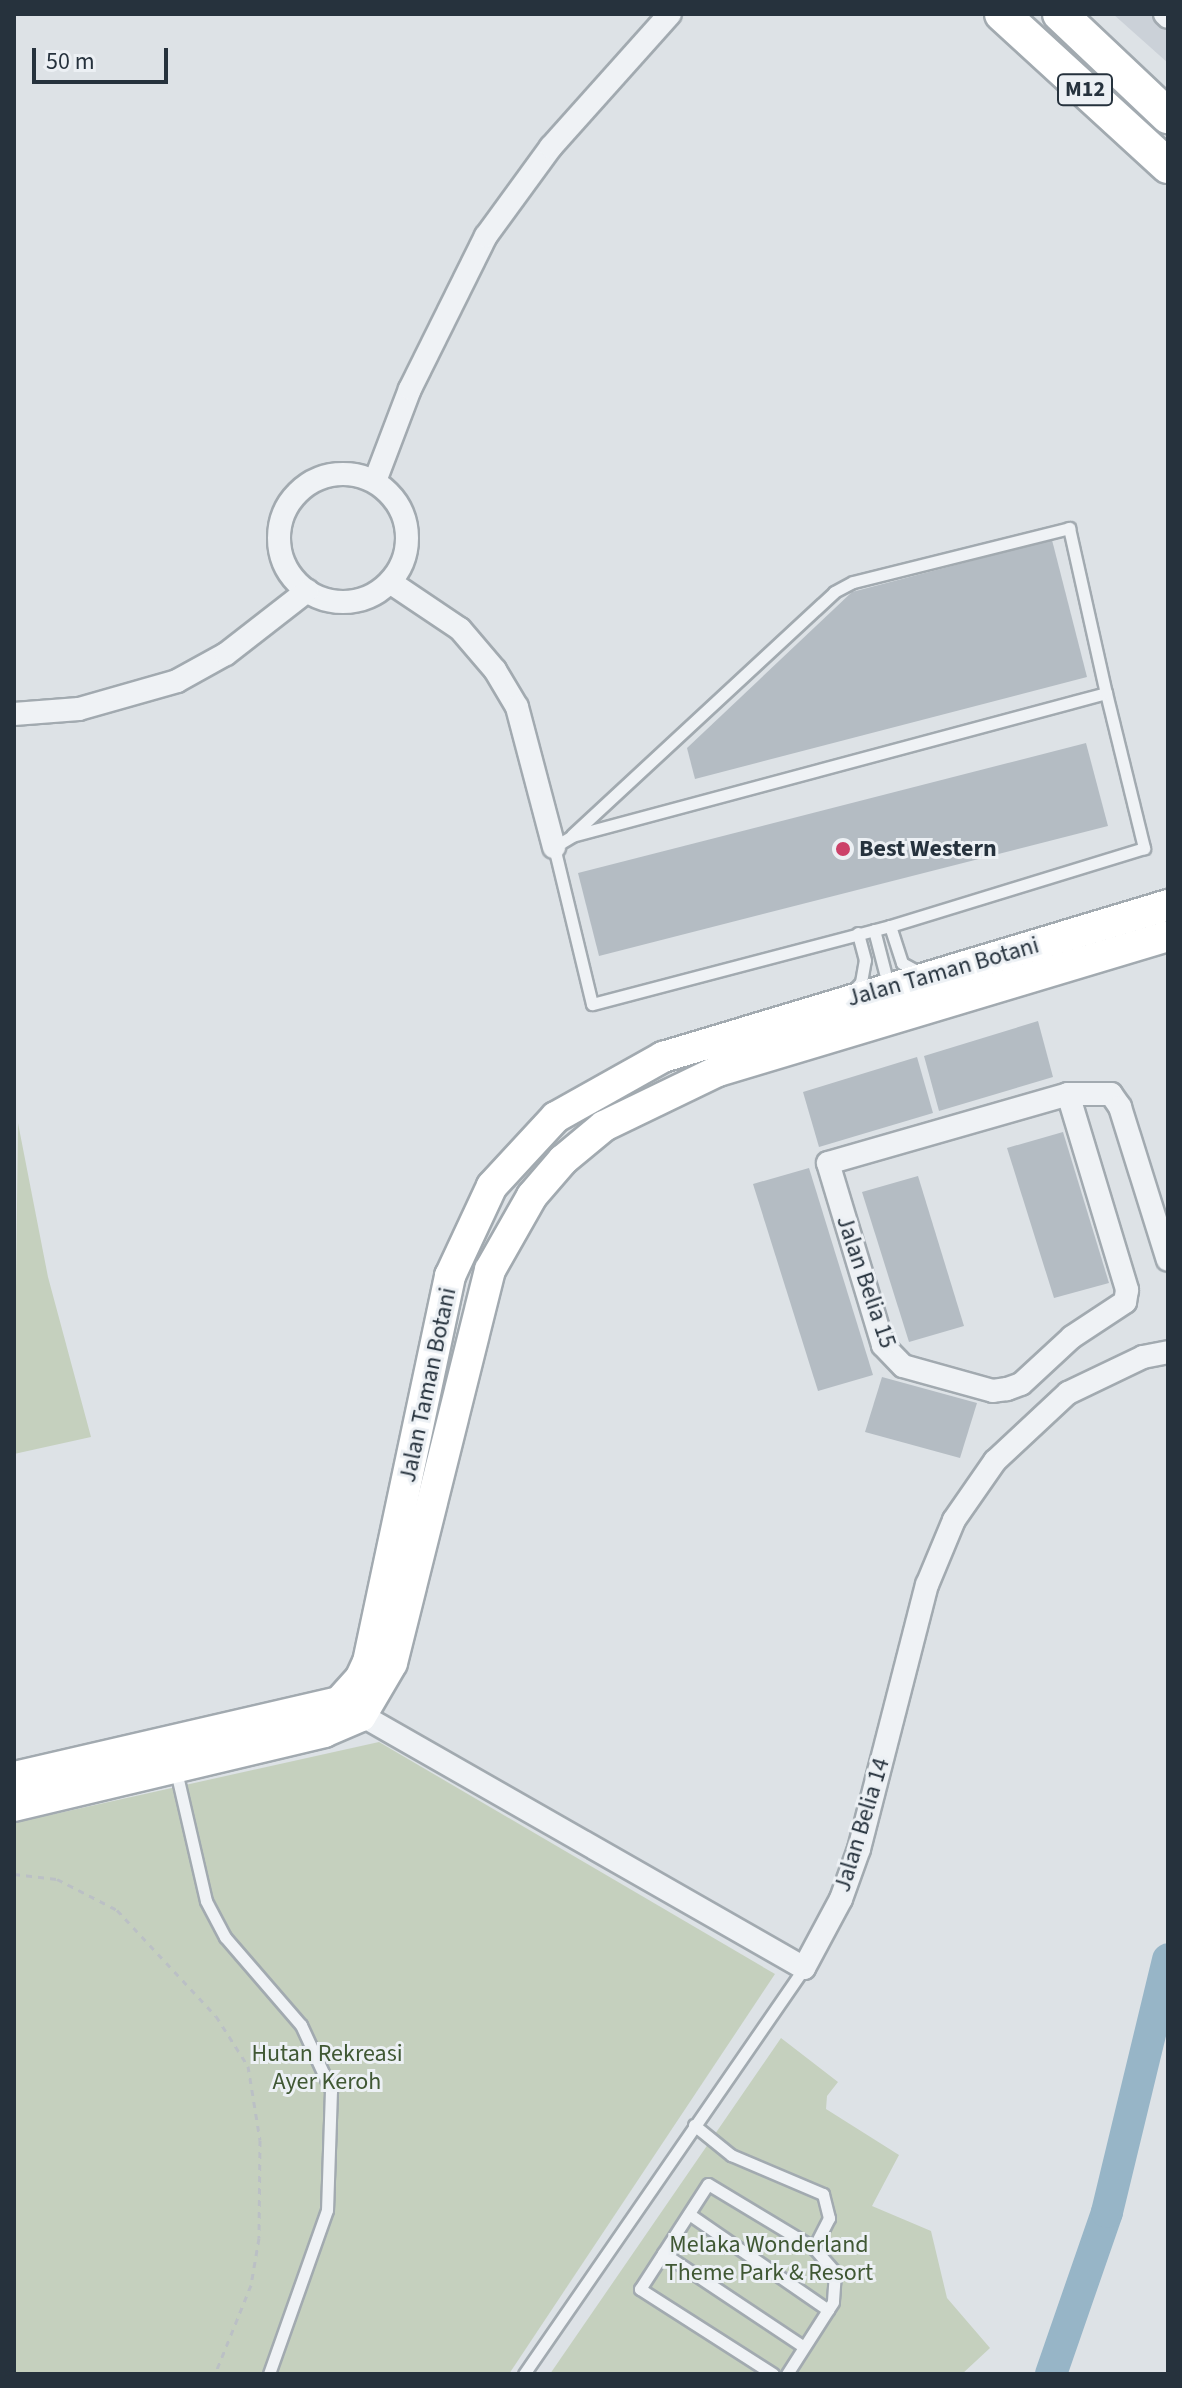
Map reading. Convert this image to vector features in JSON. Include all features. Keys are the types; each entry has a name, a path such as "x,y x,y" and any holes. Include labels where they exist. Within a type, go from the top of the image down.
{"main road":[{"name":"M12","path":"1002,14 1168,166"},
{"name":"M12","path":"1060,14 1168,116"}],"street":[{"path":"375,481 410,389 486,236 551,147 670,14"},
{"path":"356,475 375,481 390,493 407,528 404,557 390,582 375,593 341,602 307,591 282,561 280,522 288,504 301,489 327,476 356,475"},
{"path":"390,582 460,629 502,682 517,707 563,841"},
{"path":"14,714 79,709 177,681 226,654 307,591"},
{"name":"Jalan Taman Botani","path":"350,1709 392,1663 490,1270 516,1218 546,1177 604,1126 683,1085 1168,905"},
{"name":"Jalan Taman Botani","path":"941,989 1168,936"},
{"path":"889,988 913,1000 941,989"},
{"name":"Jalan Taman Botani","path":"350,1709 368,1662 450,1276 492,1186 556,1117 609,1084 663,1057 889,988"},
{"name":"Jalan Belia 15","path":"1068,1094 1127,1290 1125,1302 1072,1337 1021,1384 1007,1389 978,1387 893,1360 883,1345 828,1163 1068,1094 1111,1094 1120,1107 1168,1260"},
{"name":"Jalan Belia 14","path":"804,1968 841,1899 859,1849 927,1585 954,1520 995,1461 1068,1393 1129,1363 1168,1352"},
{"path":"14,1777 324,1732 350,1709 804,1968"},
{"path":"14,1806 174,1756"}],"lane":[{"path":"1069,528 1144,848 890,926 592,1004 563,841 823,603 853,582 1069,528"},
{"path":"563,841 1106,693"},
{"path":"890,926 902,963 941,989"},
{"path":"874,930 889,988"},
{"path":"845,1000 863,974 858,933"},
{"path":"174,1756 206,1901 225,1937 301,2025 320,2057 331,2090 327,2210 269,2374"},
{"name":"Jalan Belia 14","path":"524,2374 804,1968"},
{"path":"694,2125 731,2155 823,2194 829,2218 814,2248"},
{"path":"773,2374 640,2289 708,2184 829,2260 838,2282 828,2310 787,2374"},
{"path":"689,2214 828,2310"},
{"path":"663,2253 804,2347"}],"path":[{"path":"14,1874 57,1879 117,1910 216,2016 248,2066 260,2140 259,2238 251,2285 215,2374"}],"shaded area":[{"path":"1113,14 1168,14 1168,63"}],"green space":[{"path":"18,1123 48,1277 91,1437 14,1454"},
{"name":"Hutan Rekreasi Ayer Keroh","path":"379,1742 775,1974 509,2374 14,2374 14,1823"},
{"name":"Melaka Wonderland Theme Park & Resort","path":"781,2038 838,2082 827,2096 826,2109 899,2155 872,2206 931,2231 947,2298 990,2348 962,2374 550,2374"}],"building":[{"path":"1052,540 1087,677 695,779 687,748 852,592"},
{"name":"Best Western","path":"1086,743 1108,826 599,956 578,873"},
{"path":"1038,1021 1053,1077 939,1111 924,1056"},
{"path":"917,1057 933,1113 819,1147 803,1092"},
{"path":"1063,1132 1109,1283 1054,1298 1007,1148"},
{"path":"809,1168 873,1375 818,1391 753,1184"},
{"path":"918,1176 964,1326 909,1342 862,1192"},
{"path":"882,1377 977,1403 960,1458 865,1432"}],"waterway":[{"path":"1051,2374 1107,2212 1168,1959"}],"place":[{"name":"Best Western","path":"843,849"}]}
